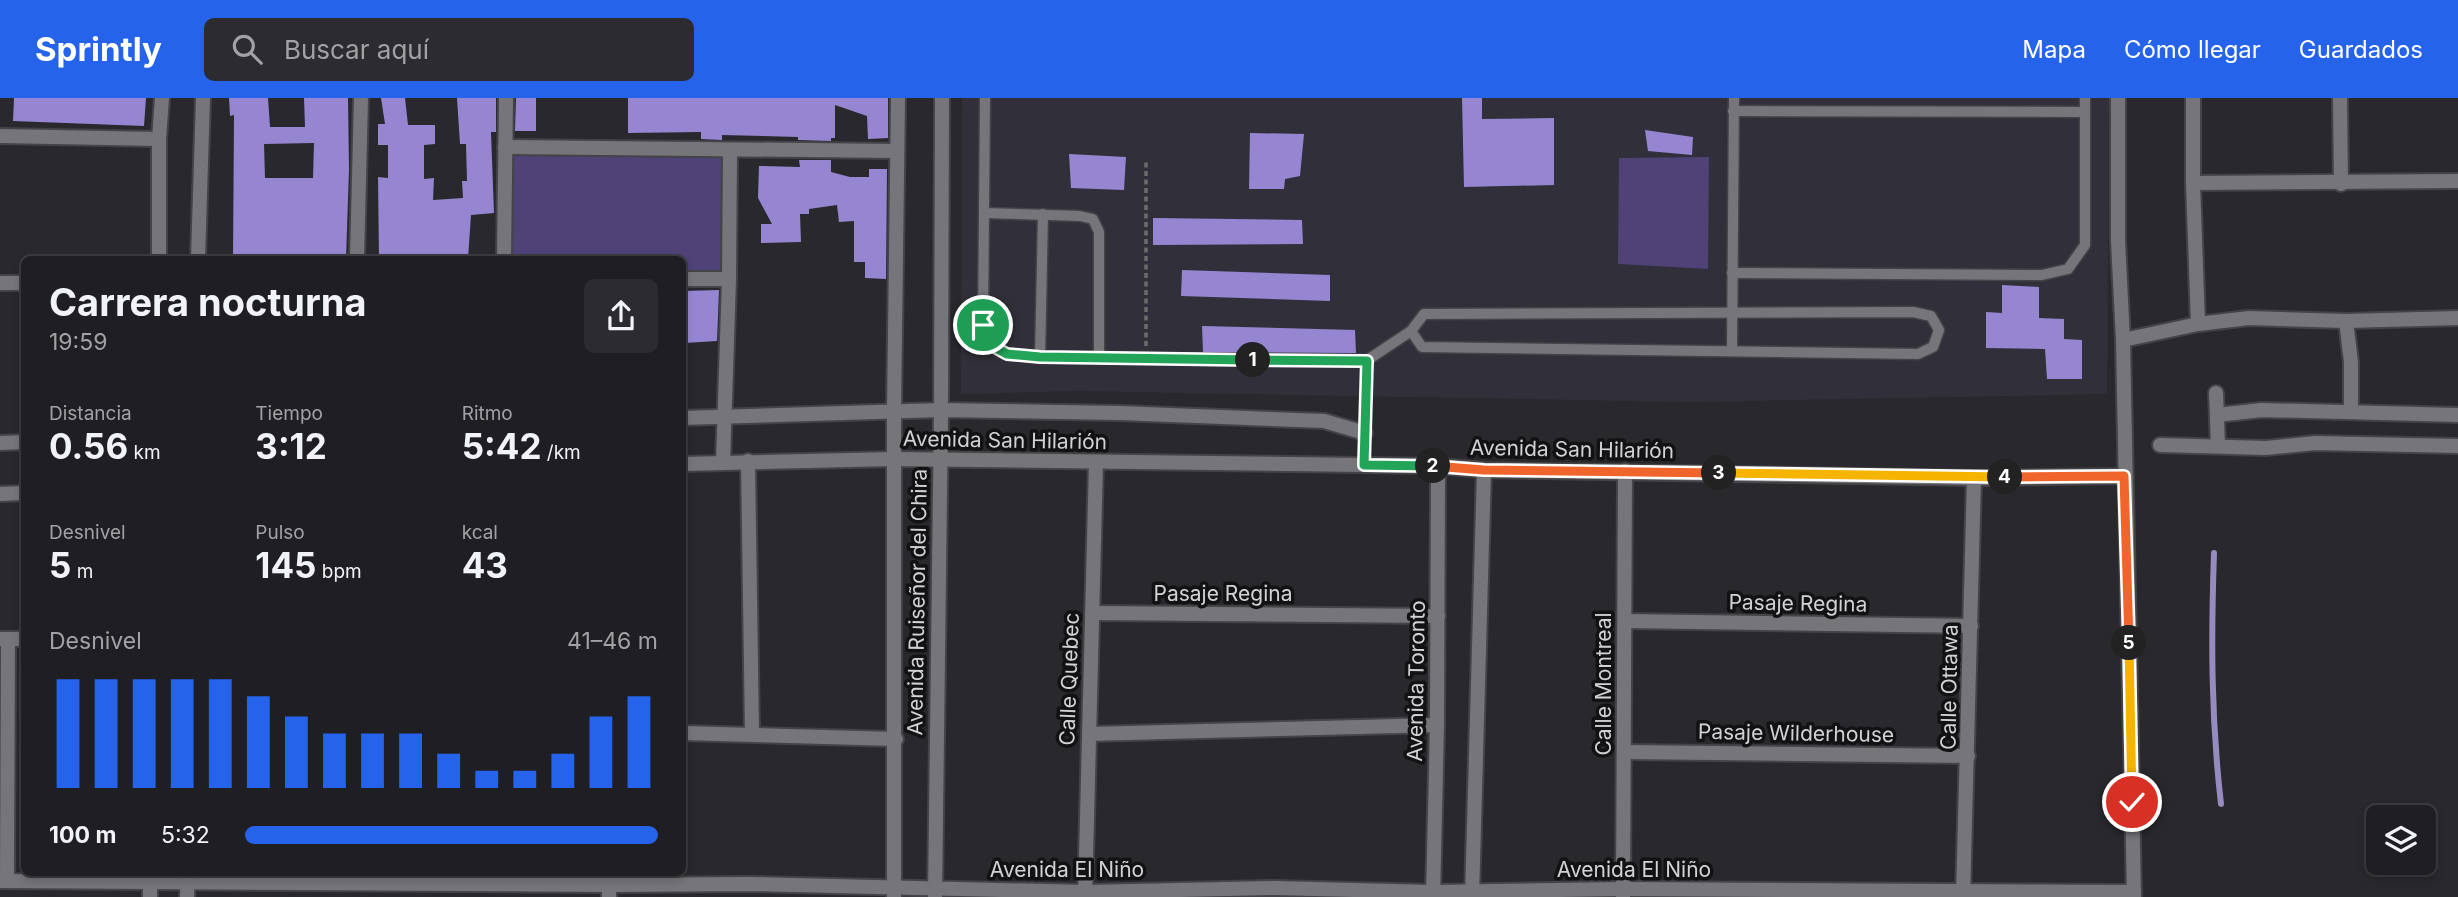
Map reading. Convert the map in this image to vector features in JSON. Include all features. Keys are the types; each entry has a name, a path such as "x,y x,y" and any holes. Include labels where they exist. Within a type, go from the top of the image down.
{"street":[{"path":"159,256 159,139 162,98"},
{"path":"198,256 203,98"},
{"path":"357,256 360,98"},
{"path":"503,256 506,98"},
{"path":"894,893 894,411 898,98"},
{"name":"Avenida Ruiseñor del Chira","path":"935,893 942,98"},
{"path":"2118,98 2118,241 2123,340 2134,894"},
{"path":"2193,98 2198,324"},
{"path":"2340,98 2340,184"},
{"path":"0,136 159,139"},
{"path":"505,147 897,151"},
{"path":"723,462 730,150"},
{"path":"2193,183 2340,184 2458,181"},
{"path":"686,279 729,279"},
{"path":"0,283 21,283"},
{"path":"2123,340 2198,324 2249,318 2346,321 2458,318"},
{"path":"2346,321 2351,362 2351,412"},
{"path":"2216,393 2218,446"},
{"name":"Avenida San Hilarión","path":"686,418 941,410 1120,413 1324,421 1365,433"},
{"path":"2217,415 2262,410 2458,415"},
{"path":"0,443 21,442"},
{"path":"2160,445 2266,447 2315,443 2458,446"},
{"name":"Avenida San Hilarión","path":"686,464 894,459 1438,466 1484,470 1974,478 2124,476"},
{"path":"748,461 751,734"},
{"name":"Calle Quebec","path":"1085,894 1096,462"},
{"name":"Avenida Toronto","path":"1433,894 1438,466"},
{"path":"1472,894 1484,470"},
{"name":"Calle Montreal","path":"1623,893 1625,471"},
{"name":"Calle Ottawa","path":"1963,893 1974,478"},
{"path":"0,494 21,492"},
{"name":"Pasaje Regina","path":"1092,613 1438,616"},
{"name":"Pasaje Regina","path":"1625,621 1971,626"},
{"path":"3,881 4,639"},
{"path":"1089,734 1437,725"},
{"path":"686,733 895,739"},
{"name":"Pasaje Wilderhouse","path":"1624,752 1968,756"},
{"name":"Avenida El Niño","path":"3,881 188,884 333,891 469,878 749,890 894,893 2134,894"}],"lane":[{"path":"985,98 983,325 989,344 1007,354 1099,359 1367,361 1411,331 1424,314 1913,312 1931,316 1939,330 1933,347 1918,354 1422,346 1411,331"},
{"path":"1732,351 1734,98"},
{"path":"1732,272 2042,275 2068,269 2085,245 2085,98"},
{"path":"1734,111 2085,112"},
{"path":"985,213 1080,216 1093,219 1099,232 1099,359"},
{"path":"1040,357 1043,214"},
{"path":"1364,465 1367,361"}],"path":[{"path":"1146,159 1146,359"}],"shaded area":[{"path":"962,98 2109,98 2107,394 1694,402 1079,391 961,394"},
{"path":"505,147 730,150 729,279 686,279 686,256 504,256"},
{"path":"1709,157 1708,269 1618,264 1619,158"}],"building":[{"path":"14,98 146,98 144,126 13,121"},
{"path":"229,98 268,98 270,127 305,127 304,98 348,98 346,256 233,256 234,115 230,116","holes":["314,143 313,178 265,178 264,144"]},
{"path":"381,98 405,98 408,125 435,125 435,144 424,145 424,179 434,178 433,200 463,198 462,181 467,181 466,144 460,144 457,98 496,98 496,132 491,132 494,213 471,215 468,256 379,256 378,177 388,178 388,145 378,145 378,124 385,124"},
{"path":"516,98 536,98 536,131 515,131"},
{"path":"628,98 888,98 888,138 868,139 867,116 835,105 835,138 831,138 831,141 798,140 798,137 722,135 722,140 701,139 701,132 628,133"},
{"path":"1462,98 1482,98 1482,119 1554,118 1554,185 1464,187"},
{"path":"1645,130 1693,137 1692,155 1648,151"},
{"path":"1250,133 1304,134 1300,176 1285,179 1284,189 1249,189"},
{"path":"1069,154 1126,157 1124,190 1071,188"},
{"path":"799,160 831,160 831,172 850,177 869,177 869,169 887,169 886,279 865,278 865,262 854,262 854,221 839,222 837,205 809,209 809,214 800,214 801,242 761,243 761,224 772,224 758,198 759,166 800,167"},
{"path":"1153,218 1302,220 1303,244 1153,245"},
{"path":"1182,270 1330,275 1330,301 1181,296"},
{"path":"2002,285 2039,287 2039,318 2064,319 2064,339 2082,340 2082,379 2047,379 2045,349 1986,348 1986,312 2002,313"},
{"path":"719,290 717,341 686,343 686,291"},
{"path":"1202,326 1355,330 1356,353 1203,352"}],"waterway":[{"path":"2214,553 2213,678 2221,804"}],"route":[{"path":"983,325 989,344 1007,354 1099,359 1367,361 1364,465 1484,470 1974,478 2124,476 2132,802"}]}
